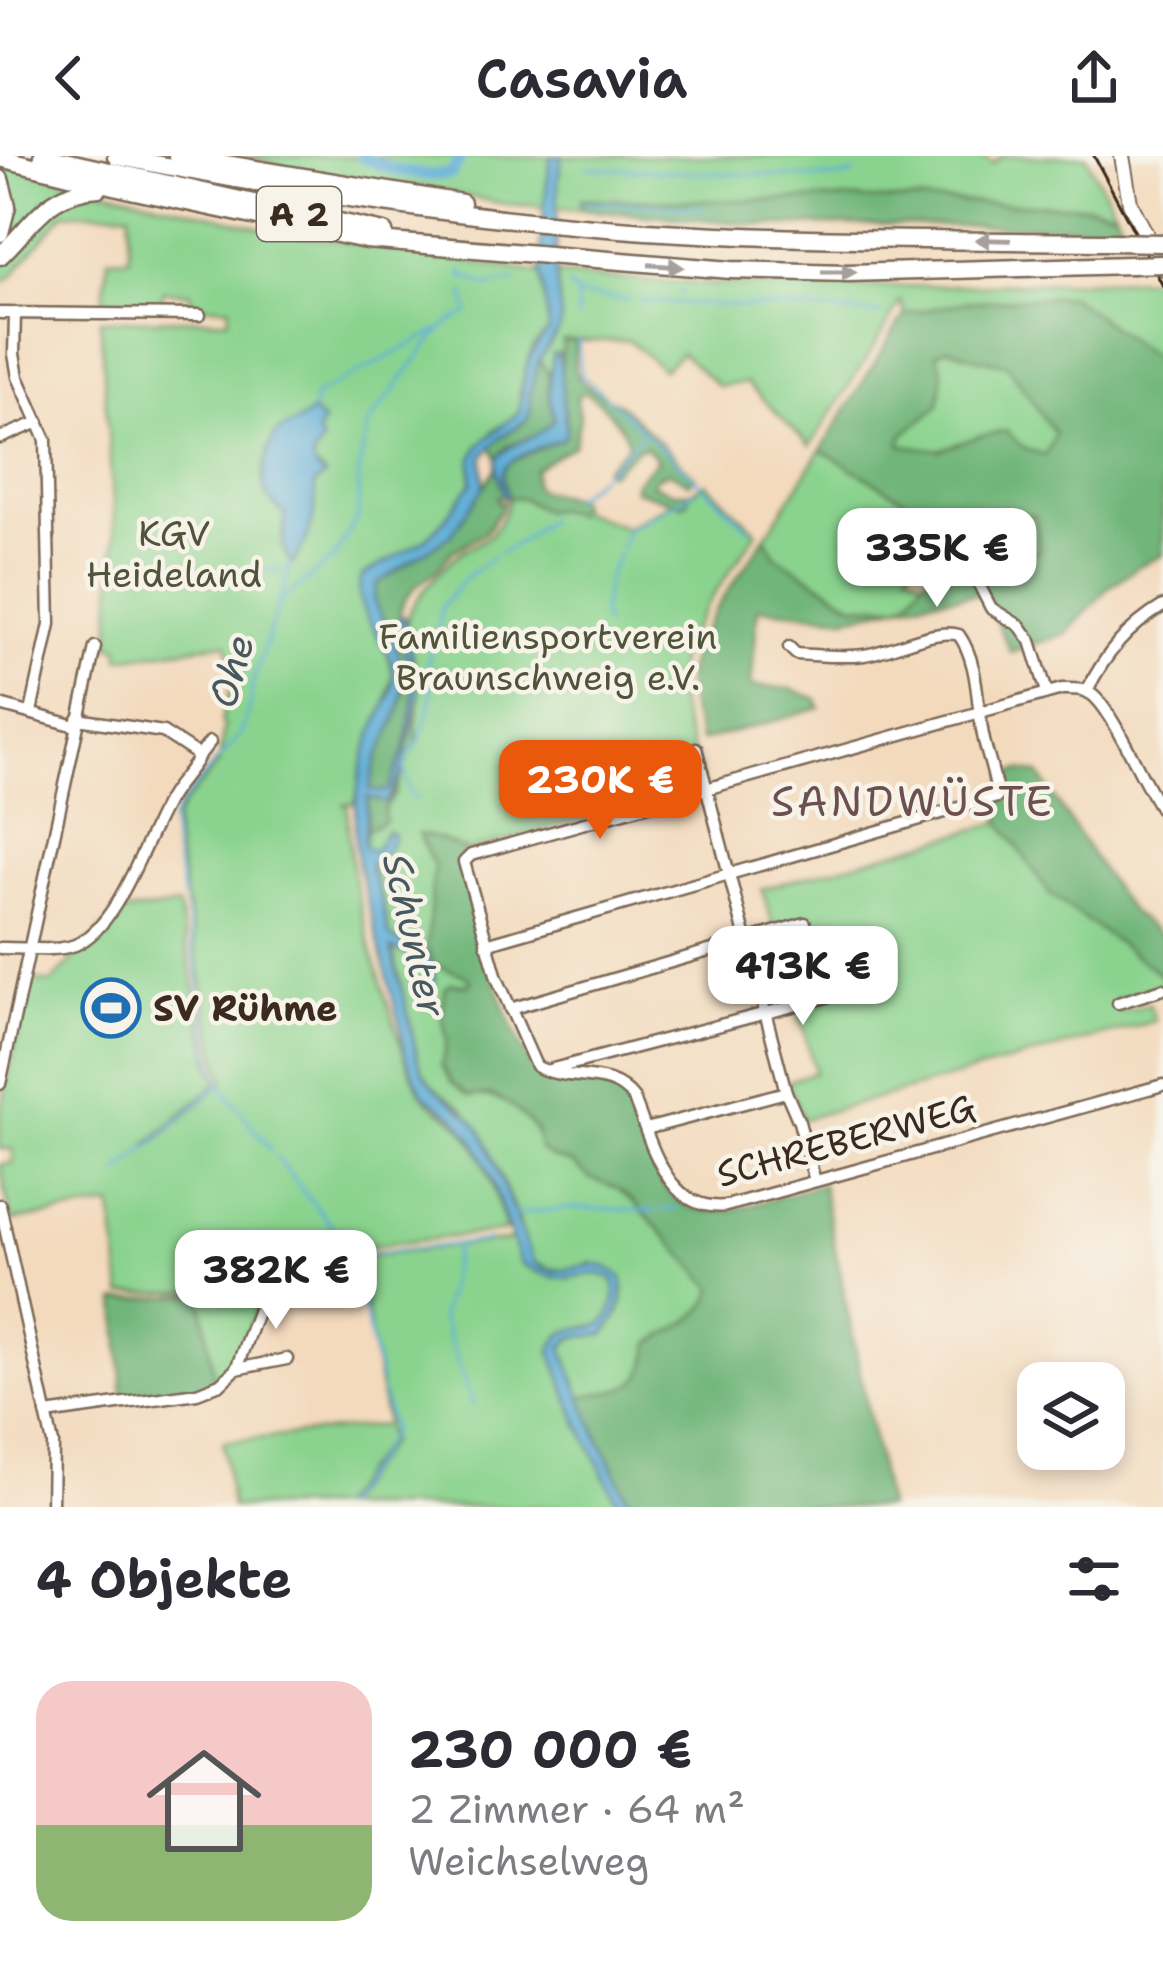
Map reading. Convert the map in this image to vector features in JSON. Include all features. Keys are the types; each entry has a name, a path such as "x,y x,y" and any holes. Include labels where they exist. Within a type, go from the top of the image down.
{"highway":[{"name":"A 2","path":"42,156 346,224 600,261 848,273 1163,266"},
{"name":"A 2","path":"116,156 325,195 712,234 1163,243"},
{"path":"177,156 505,214"},
{"path":"229,156 300,178"},
{"path":"0,158 339,236 504,250"},
{"path":"0,179 8,206 0,233"},
{"path":"0,256 38,214 64,195 97,188 135,191"}],"main road":[{"path":"1122,156 1130,203 1163,266"}],"street":[{"path":"0,313 200,315"},
{"path":"15,313 16,368 46,440 50,624 32,712"},
{"path":"0,438 39,422"},
{"path":"956,525 991,608 1020,626 1031,641 1047,692"},
{"path":"1087,691 1120,639 1163,606"},
{"path":"486,944 995,800 998,791 966,646 955,632 855,656 796,653 789,647"},
{"path":"0,1084 95,647"},
{"path":"827,997 546,1072 536,1066 510,1009 486,944 465,859 981,710 1070,689 1087,691 1105,708 1163,812"},
{"path":"0,705 77,723 163,731 198,757"},
{"path":"0,949 73,946 106,921 168,799 210,742"},
{"path":"696,748 786,1092 815,1181"},
{"path":"510,1009 805,923"},
{"path":"1118,1004 1163,989"},
{"name":"SCHREBERWEG","path":"546,1072 615,1081 632,1095 674,1188 705,1206 727,1206 1163,1085"},
{"path":"646,1130 786,1092"},
{"path":"0,1205 54,1450 52,1507"},
{"path":"46,1414 197,1394 220,1384 236,1369 270,1277"},
{"path":"236,1369 286,1359"}],"green space":[{"path":"244,156 983,156 992,164 1002,156 1086,156 1115,211 1089,206 847,199 582,199 581,209 505,204 292,169"},
{"name":"KGV Heideland","path":"0,163 278,232 541,273 547,297 548,332 530,355 519,412 494,430 472,466 472,483 444,521 426,539 363,576 359,583 393,676 355,803 342,805 348,805 351,861 363,920 410,1071 425,1098 471,1140 490,1178 506,1231 352,1248 264,1276 263,1295 232,1368 215,1384 200,1291 122,1295 112,1206 11,1221 0,1164 13,1163 13,1149 0,1149 0,1114 30,980 51,983 118,913 178,906 211,1066 219,1081 147,1144 152,1145 225,1081 194,944 175,820 219,763 221,721 239,663 233,663 226,643 120,658 119,646 110,646 115,532 100,320 228,319 230,307 191,305 190,293 163,291 161,303 103,301 108,258 129,257 130,212 64,213 11,277 0,283","holes":["308,416 318,429 319,449 313,465 323,473 314,486 313,515 295,562 283,538 285,514 266,492 268,448"]},
{"path":"581,199 848,199 1089,206 1115,211 1123,227 764,225 581,209"},
{"path":"556,274 854,287 1152,278 1163,296 1163,362 1070,296 967,302 905,314 900,301 810,446 746,383 718,386 681,353 663,370 630,341 564,341 560,362 558,354 549,374 539,360 556,336 561,317"},
{"path":"1070,296 1163,362 1163,555 1108,588 1066,634 1011,652 983,594 929,599 846,617 758,608 751,686 791,689 817,699 820,708 700,742 687,693 690,661 718,605 765,537 776,556 854,605 899,605 909,600 923,579 972,556 1039,551 1035,516 939,520 821,450 905,314 967,302","holes":["947,348 1007,364 1055,434 1045,455 1025,449 1006,431 940,450 901,445 903,435 939,405 943,371 936,354"]},
{"path":"563,341 576,342 580,379 620,404 695,477 689,483 669,472 654,478 652,484 688,492 689,499 684,505 635,490 634,484 657,460 646,447 605,472 628,445 626,438 604,408 584,392 579,395 574,445 535,469 534,484 539,490 576,498 578,511 544,511 523,499 498,496 498,502 504,501 484,533 452,552 405,600 400,611 417,677 412,692 418,743 384,810 385,821 367,830 374,764 404,692 403,667 374,602 377,584 451,535 496,469 563,438 567,426 560,384"},
{"path":"947,348 1007,364 1055,434 1046,455 980,436 939,450 901,445 903,435 939,405 936,354"},
{"path":"539,360 549,374 554,419 541,433 508,446 497,458 491,446 521,425 530,412"},
{"path":"821,450 939,520 908,571 923,579 909,600 898,606 854,604 776,556 765,537"},
{"name":"Familiensportverein Braunschweig e.V.","path":"706,483 757,531 696,623 679,662 678,702 699,771 683,775 687,789 468,851 419,835 434,866 427,947 435,965 471,981 469,985 451,984 442,1015 447,1041 442,1065 469,1095 498,1099 519,1112 551,1157 572,1163 589,1178 617,1188 633,1201 714,1288 697,1314 650,1344 637,1380 620,1389 580,1397 562,1347 574,1337 604,1335 618,1313 624,1287 593,1263 568,1271 549,1268 530,1257 485,1138 463,1108 428,1083 419,1064 382,901 364,845 367,830 384,821 416,722 419,686 407,630 409,613 451,561 496,528 509,496 558,503 626,527"},
{"path":"1036,516 1039,551 972,556 969,518"},
{"path":"1021,770 1039,774 1117,894 1132,913 1163,937 1163,976 1049,893 1001,822 1002,784"},
{"path":"1001,822 1049,893 1163,976 1163,984 1117,999 1121,1012 1149,1004 1155,1021 803,1119 788,1081 815,1072 798,1009 826,1001 803,920 774,928 762,889"},
{"path":"419,834 468,851 461,854 460,863 482,944 511,1023 537,1074 542,1080 601,1081 622,1093 657,1175 670,1193 688,1206 713,1211 822,1184 887,1507 632,1507 580,1397 620,1389 637,1380 650,1344 705,1307 714,1288 617,1188 539,1149 536,1130 512,1106 492,1095 469,1096 452,1083 442,1065 447,1041 442,1015 445,988 471,981 434,965 427,947 434,866"},
{"path":"513,1240 520,1263 568,1278 595,1272 613,1279 614,1303 603,1325 559,1336 575,1415 620,1507 341,1507 390,1441 386,1429 387,1441 336,1507 231,1507 223,1442 386,1425 357,1256"},
{"path":"201,1294 215,1384 123,1399 117,1301"}],"water":[{"path":"551,156 562,156 556,274 561,317 559,331 539,360 527,420 483,456 484,487 451,535 377,584 374,602 401,663 403,694 370,790 389,789 405,747 414,698 401,616 419,696 401,775 386,803 368,797 364,845 375,850 386,831 394,835 387,850 369,865 389,935 427,954 433,971 434,993 428,1000 422,966 391,949 419,1061 433,1086 483,1134 535,1263 557,1270 599,1265 622,1277 620,1308 604,1335 574,1337 562,1347 632,1507 620,1507 575,1415 551,1352 565,1333 607,1319 615,1298 613,1279 597,1274 552,1276 520,1263 476,1144 456,1118 422,1093 405,1055 356,848 356,799 362,767 393,682 388,654 361,604 362,576 426,539 472,483 472,459 479,445 519,412 529,360 548,332 541,246"},
{"path":"553,353 560,362 566,434 510,463 503,475 508,496 504,496 497,458 554,419 549,392"},
{"path":"312,411 323,422 317,433 322,442 312,460 325,476 314,486 311,527 291,565 283,547 285,514 266,493 263,473 276,434"}],"waterway":[{"path":"361,156 393,169 429,175 452,173 461,156"},
{"path":"588,168 840,178 854,174"},
{"path":"580,202 705,208"},
{"name":"Ohe","path":"462,270 463,278"},
{"path":"462,275 488,286 517,280"},
{"path":"568,285 577,295 628,300"},
{"name":"Ohe","path":"184,900 172,819 241,734 279,603 335,556 358,517 359,469 368,424 435,336 469,313 464,292"},
{"path":"577,295 578,317"},
{"path":"639,301 883,314"},
{"path":"312,411 316,395 437,331"},
{"path":"578,341 581,374 750,529"},
{"path":"605,472 644,432"},
{"path":"572,498 601,475"},
{"path":"626,529 696,491"},
{"path":"499,553 548,519"},
{"path":"621,548 625,532"},
{"path":"602,613 608,577 619,554"},
{"path":"407,781 408,756 429,711 428,660 441,608 466,577 493,557"},
{"path":"279,602 291,565"},
{"path":"264,571 286,570"},
{"path":"602,616 605,625"},
{"path":"408,784 417,799"},
{"name":"Ohe","path":"185,906 214,1066 225,1091 271,1150"},
{"path":"118,1173 221,1083"},
{"name":"Ohe","path":"276,1157 346,1244"},
{"path":"514,1214 572,1208 655,1211"},
{"path":"661,1210 677,1208"},
{"path":"352,1255 489,1241"},
{"path":"457,1244 441,1318 473,1405"},
{"name":"Ohe","path":"352,1257 381,1384"},
{"name":"Ohe","path":"339,1507 392,1431 382,1391"}],"railway":[{"path":"1094,156 1163,286"}],"place":[{"name":"SV Rühme","path":"111,1008"}],"district":[{"name":"SANDWÜSTE","path":"913,801"}],"water label":[{"name":"Schunter","path":"415,935"}]}
